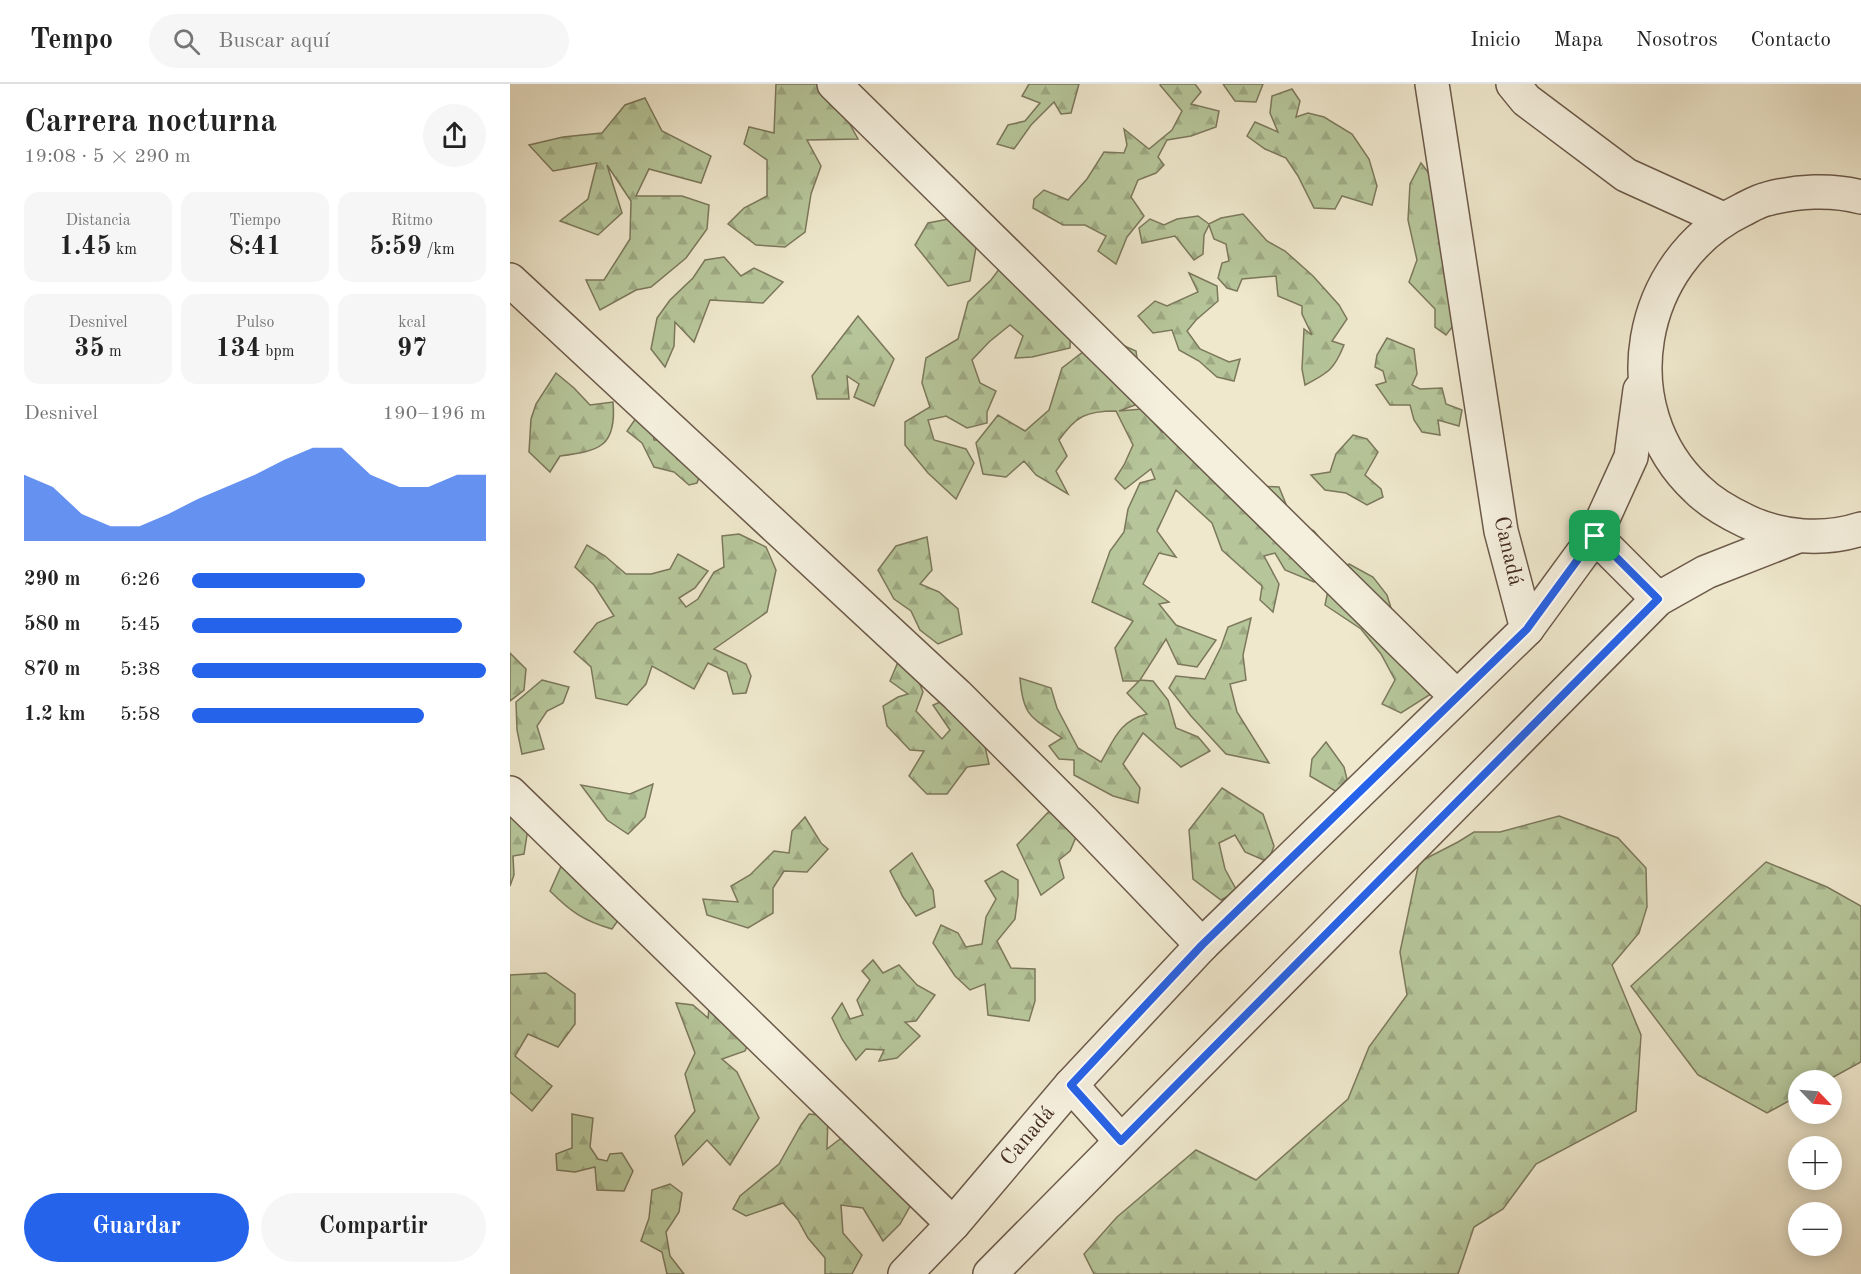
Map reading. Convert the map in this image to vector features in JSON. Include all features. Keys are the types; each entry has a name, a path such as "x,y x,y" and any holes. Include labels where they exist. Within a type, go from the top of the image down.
{"street":[{"path":"834,84 1456,696"},
{"name":"Canadá","path":"905,1274 952,1224 1071,1085 1202,945 1527,629 1501,531 1432,84"},
{"path":"1513,84 1526,100 1626,175 1723,219"},
{"path":"1527,629 1595,536 1631,457 1645,350 1653,312 1669,276 1692,244 1723,219 1766,199 1812,191 1861,197"},
{"path":"510,280 957,695 1202,945"},
{"path":"1645,350 1646,389 1655,426 1672,460 1697,489 1726,512 1761,528 1798,536 1845,534 1861,529"},
{"path":"1595,536 1658,599"},
{"path":"990,1274 1658,599 1706,572 1798,536"},
{"path":"510,793 952,1224"},
{"path":"1071,1085 1121,1141"}],"green space":[{"path":"776,84 828,84 858,139 807,140 821,166 811,194 805,232 785,247 756,245 728,224 744,208 767,196 767,160 744,144 749,127 774,133"},
{"path":"1029,84 1079,84 1071,113 1061,114 1054,102 1031,125 1014,149 997,144 1008,125 1025,121 1040,103 1022,96"},
{"path":"1161,84 1195,84 1201,92 1191,104 1219,111 1216,127 1191,136 1167,140 1158,157 1164,165 1156,173 1138,180 1131,197 1144,216 1127,237 1116,264 1098,251 1106,236 1085,225 1063,225 1033,208 1034,199 1044,190 1068,200 1087,179 1104,152 1124,153 1127,145 1124,129 1149,149 1172,130 1182,111"},
{"path":"1223,84 1263,84 1256,102 1235,101"},
{"path":"1292,89 1300,101 1296,117 1308,113 1324,117 1352,134 1369,159 1377,186 1372,205 1342,196 1335,209 1314,208 1286,158 1265,149 1247,136 1255,122 1278,132 1270,113 1272,96"},
{"path":"645,98 662,131 711,156 701,183 649,169 636,196 682,196 709,205 707,229 686,258 651,287 636,290 600,310 586,280 604,280 630,239 631,201 607,165 622,213 598,235 560,221 588,199 597,163 553,171 529,145 563,137 602,133 625,105"},
{"path":"1421,163 1434,180 1465,310 1446,335 1435,327 1435,309 1409,282 1417,260 1408,220 1410,184"},
{"path":"1243,214 1267,241 1285,251 1313,276 1339,305 1347,319 1332,341 1344,345 1337,360 1325,374 1305,385 1302,369 1304,329 1312,335 1302,314 1302,306 1278,296 1276,276 1242,279 1237,291 1227,288 1218,278 1222,263 1229,261 1226,244 1214,239 1209,225 1204,235 1203,254 1194,260 1175,236 1142,243 1139,228 1150,219 1164,225 1177,219 1198,216 1209,224 1221,218"},
{"path":"954,218 977,242 970,281 948,286 915,245 928,223"},
{"path":"724,257 741,276 754,268 783,282 763,303 710,300 694,342 675,322 674,346 665,367 651,349 657,318 670,300 693,278 705,260"},
{"path":"1003,264 1071,312 1070,348 1032,357 1015,358 1023,336 1010,325 972,360 980,383 996,391 987,412 987,423 967,428 946,416 928,420 934,440 966,449 974,463 956,499 928,473 905,445 905,422 930,407 922,383 926,358 958,339 968,302 991,280"},
{"path":"1189,273 1217,286 1218,301 1187,331 1200,349 1229,362 1240,359 1234,381 1217,377 1199,361 1179,350 1172,330 1153,333 1138,316 1155,301 1167,306 1198,292"},
{"path":"858,316 894,359 874,406 854,397 859,384 847,376 849,399 817,399 812,376"},
{"path":"1387,338 1414,349 1417,374 1412,385 1420,389 1442,388 1446,404 1462,410 1459,426 1438,420 1440,435 1422,432 1414,420 1410,405 1390,405 1376,385 1386,382 1383,371 1375,367 1377,355"},
{"path":"1111,340 1136,351 1143,402 1119,411 1142,409 1162,432 1167,410 1257,486 1279,487 1292,519 1314,531 1322,541 1314,582 1285,570 1275,553 1264,556 1279,584 1273,612 1260,600 1262,586 1222,550 1212,523 1176,490 1157,531 1176,557 1159,553 1143,584 1169,602 1159,604 1176,625 1216,640 1197,667 1178,664 1166,639 1140,680 1153,681 1168,700 1176,728 1198,737 1210,751 1181,767 1143,733 1123,764 1140,788 1138,803 1113,796 1074,775 1074,760 1059,759 1049,746 1062,738 1036,720 1026,709 1020,678 1051,688 1057,708 1078,748 1101,762 1118,732 1130,721 1147,714 1127,693 1139,681 1123,681 1115,648 1133,621 1092,602 1110,551 1124,532 1128,509 1140,483 1155,479 1151,469 1125,489 1115,479 1133,445 1116,411 1097,412 1083,416 1071,425 1059,440 1067,456 1056,471 1068,494 1036,475 1024,461 1006,477 983,474 976,443 998,415 1025,431 1049,410 1062,368 1083,352"},
{"path":"556,373 590,405 613,402 613,417 612,429 603,444 585,452 560,456 550,472 529,452 531,419 536,404"},
{"path":"643,408 651,422 654,440 669,440 677,459 696,464 702,469 697,483 689,485 674,472 654,467 642,443 627,431"},
{"path":"1353,435 1367,439 1378,452 1365,475 1381,489 1383,497 1367,505 1346,493 1325,490 1311,475 1330,472 1336,454"},
{"path":"739,534 766,547 776,570 767,612 714,649 746,664 751,676 746,693 733,694 727,672 708,663 694,689 652,666 646,684 627,705 596,698 591,667 574,652 597,623 614,616 594,585 575,567 587,545 605,556 626,574 651,574 670,569 678,554 708,571 695,588 679,598 686,607 698,599 714,572 724,567 722,536"},
{"path":"927,537 932,570 920,584 939,592 958,609 962,634 938,644 920,630 911,611 894,599 878,570 896,546"},
{"path":"1349,564 1373,577 1387,595 1400,637 1434,692 1401,713 1382,704 1395,680 1381,654 1361,629 1325,605 1332,571"},
{"path":"1251,618 1243,655 1246,680 1230,684 1237,712 1269,763 1226,754 1169,688 1176,676 1205,679 1228,627"},
{"path":"510,653 526,669 524,690 510,701"},
{"path":"898,662 913,667 923,692 916,711 942,739 950,730 933,705 957,695 978,716 989,764 967,767 947,794 927,794 909,776 924,751 910,750 887,726 883,706 908,694 890,681"},
{"path":"542,680 569,687 563,703 547,711 537,726 544,749 522,754 517,730 516,702"},
{"path":"1326,742 1344,767 1347,779 1337,792 1310,776 1312,759"},
{"path":"653,784 645,817 628,834 607,820 581,785 630,794"},
{"path":"1222,788 1263,814 1274,846 1268,862 1245,852 1235,835 1219,843 1225,869 1237,891 1221,900 1193,879 1189,830"},
{"path":"510,798 531,809 524,854 513,856 514,875 510,886"},
{"path":"1057,803 1083,821 1070,851 1059,860 1064,878 1041,895 1017,845"},
{"path":"1559,816 1618,838 1646,868 1647,907 1639,933 1612,965 1641,1035 1636,1111 1536,1164 1503,1209 1474,1227 1458,1274 1094,1274 1084,1254 1117,1217 1196,1150 1256,1180 1348,1099 1369,1047 1407,995 1400,952 1419,862 1474,832 1500,832"},
{"path":"805,817 821,843 828,849 807,872 784,871 773,888 773,913 748,928 707,915 703,899 738,902 731,886 750,875 774,851 789,853 792,831"},
{"path":"912,853 933,890 935,907 916,916 890,871"},
{"path":"1766,862 1827,887 1861,906 1861,1062 1842,1072 1842,1070 1788,1070 1788,1101 1767,1113 1698,1075 1631,986"},
{"path":"562,864 619,919 612,929 578,915 550,891"},
{"path":"1002,871 1018,880 1018,895 1015,919 997,941 1011,968 1035,969 1035,1001 1029,1021 988,1015 985,984 970,990 955,976 933,943 941,925 958,933 966,947 982,944 986,917 996,899 985,881"},
{"path":"873,960 883,973 899,965 917,985 935,995 916,1021 905,1022 920,1036 897,1058 879,1061 884,1050 866,1049 856,1060 832,1018 842,1003 850,1019 863,1015 857,1000 870,980 862,971"},
{"path":"546,973 575,994 575,1024 558,1047 528,1034 515,1056 552,1086 532,1111 510,1092 510,975"},
{"path":"711,989 753,1032 745,1051 722,1059 737,1072 759,1118 730,1165 707,1140 683,1165 675,1136 695,1111 685,1074 695,1053 676,1003 693,1005 708,1018"},
{"path":"572,1114 593,1118 590,1147 598,1159 607,1161 610,1154 622,1153 633,1171 624,1191 597,1190 595,1167 575,1172 557,1170 556,1154 572,1148"},
{"path":"809,1114 828,1116 827,1149 840,1139 861,1140 913,1201 900,1224 883,1241 863,1208 841,1205 843,1233 862,1255 852,1274 825,1274 825,1258 783,1203 746,1216 733,1209 740,1196 779,1164"},
{"path":"670,1184 682,1193 679,1212 666,1232 670,1256 684,1274 667,1274 662,1252 641,1241 649,1218 652,1190"}],"route":[{"path":"1595,536 1658,599 1121,1141 1071,1085 1202,945 1527,629 1595,536"}]}
